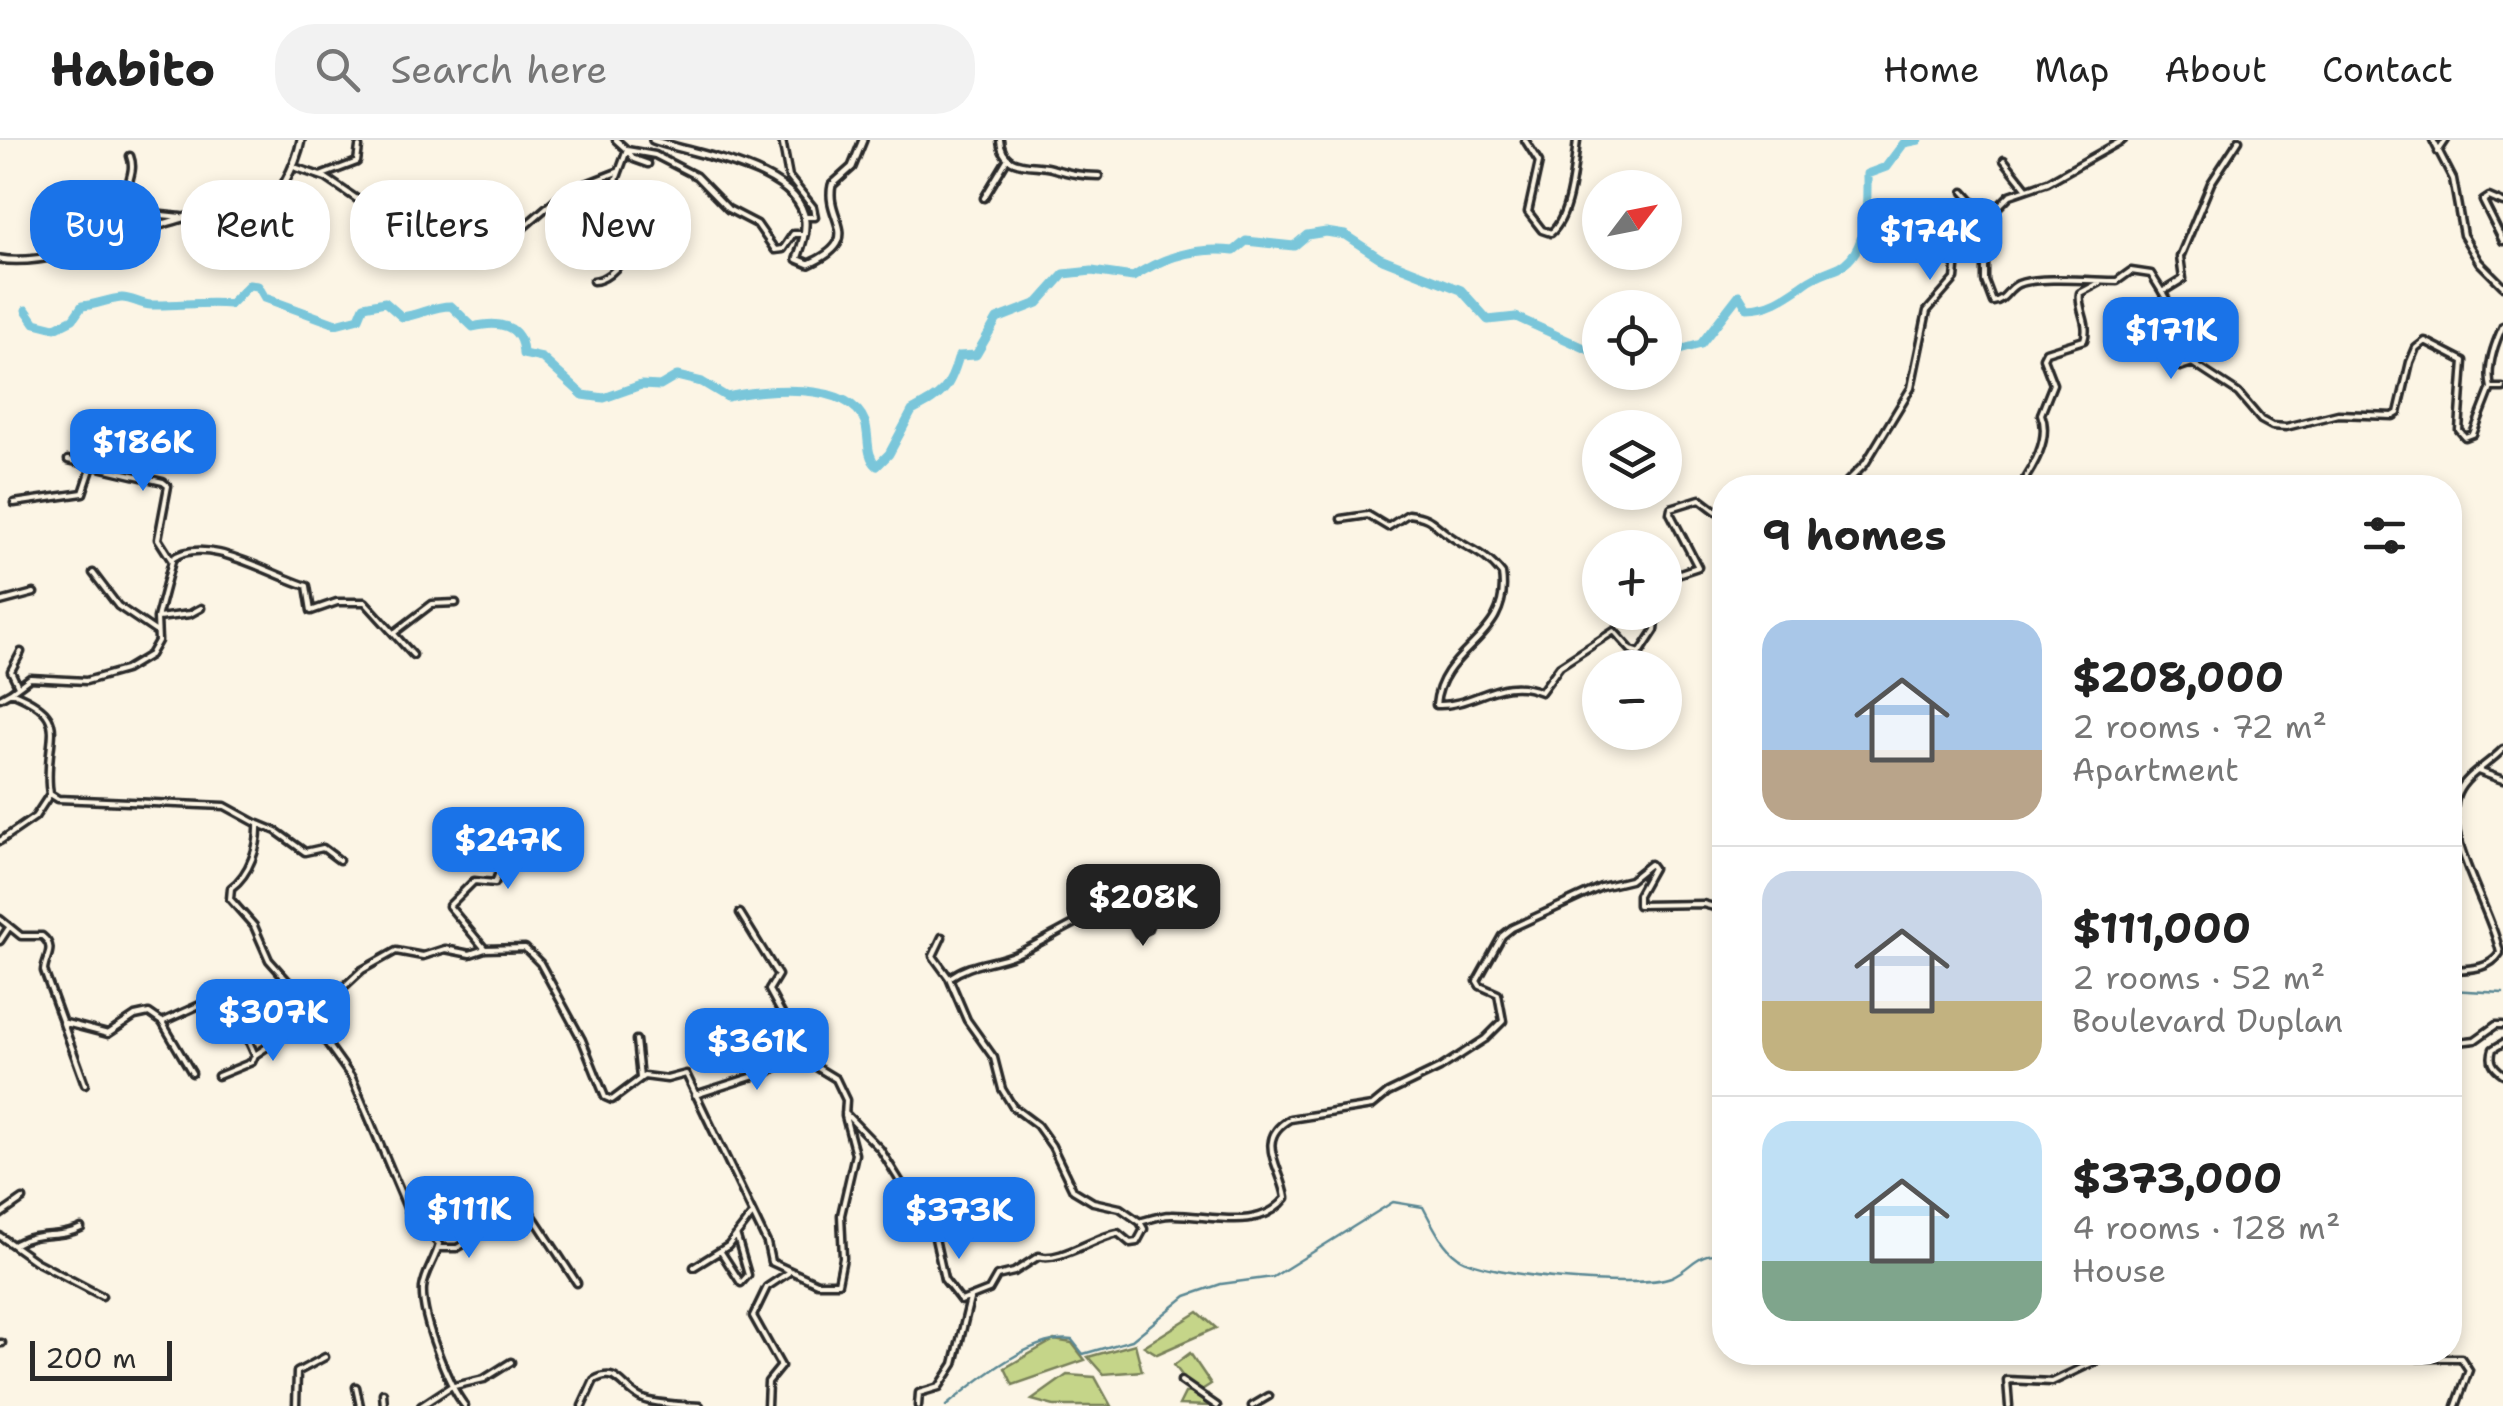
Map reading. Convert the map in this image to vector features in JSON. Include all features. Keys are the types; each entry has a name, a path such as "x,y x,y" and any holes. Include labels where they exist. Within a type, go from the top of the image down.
{"street":[{"path":"285,180 294,167 301,140"},
{"path":"616,140 634,160 648,164"},
{"path":"653,140 773,179 798,201 805,217 805,234 797,259 808,264 834,250 840,228 830,197 832,184 852,167 864,140"},
{"path":"782,140 789,176 814,207 814,217 805,217"},
{"path":"1000,140 1000,149 1008,158 1026,168 1046,167 1071,176 1099,176"},
{"path":"1524,140 1539,162 1528,212 1542,230 1551,233 1564,208 1577,140"},
{"path":"1853,475 1910,388 1928,311 1952,286 1956,255 1970,237 2010,194 2048,182 2123,140"},
{"path":"2162,292 2183,278 2180,257 2211,182 2239,140"},
{"path":"2433,140 2453,179 2463,235 2480,262 2503,286"},
{"path":"2438,152 2446,140"},
{"path":"320,176 357,162 359,147"},
{"path":"593,281 610,276 619,261 636,248 626,200 612,191 627,150"},
{"path":"627,150 656,156 696,176 728,209 757,224 775,250 783,248 793,234 805,234"},
{"path":"130,156 132,171 126,193 132,212 181,217"},
{"path":"984,198 1008,158"},
{"path":"2004,160 2027,189"},
{"path":"294,167 320,176 350,195"},
{"path":"525,226 563,193 617,172"},
{"path":"1964,192 1987,218"},
{"path":"2503,203 2489,196 2484,201 2503,241"},
{"path":"1932,216 1944,244 1956,255"},
{"path":"0,259 27,260 153,230 181,219"},
{"path":"1970,237 1986,255 1985,281 1993,302 2001,301 2022,283 2117,281 2131,271 2144,270 2175,314 2178,339 2171,356 2173,365 2180,367 2192,362 2238,393 2261,420 2272,426 2286,427 2338,414 2393,416 2398,413 2416,348 2425,341 2464,361 2461,435 2473,434 2491,388 2494,346 2503,326"},
{"path":"2028,475 2036,462 2045,425 2041,414 2052,391 2046,352 2084,340 2087,322 2080,293 2103,281"},
{"path":"2491,388 2503,388"},
{"path":"68,460 166,484 169,490 158,540 172,559"},
{"path":"14,503 84,493 92,466"},
{"path":"1679,530 1671,508 1700,499 1712,508"},
{"path":"1341,519 1368,515 1388,526 1408,514 1424,516 1452,538 1481,552 1502,574 1502,606 1497,620 1454,661 1436,704 1454,705 1518,684 1540,692 1560,666 1614,632 1631,650 1640,653 1655,630"},
{"path":"1682,535 1698,564 1695,570 1682,572"},
{"path":"0,698 30,678 86,681 125,670 150,655 156,646 157,618 172,559 190,550 220,553 309,588 311,610 337,602 364,602 413,655"},
{"path":"93,574 128,614 157,632"},
{"path":"0,602 34,593"},
{"path":"394,633 432,604 456,604"},
{"path":"157,618 190,614 201,608"},
{"path":"18,686 10,671 21,652"},
{"path":"0,841 35,817 50,794 48,770 53,731 48,712 40,704 11,692"},
{"path":"2462,788 2503,749"},
{"path":"2478,771 2503,780"},
{"path":"50,794 58,799 225,806 305,852 323,848 339,860"},
{"path":"258,824 255,850 241,880 231,888 230,899 254,926 269,960 302,997 310,1016 352,1078 408,1210 440,1248 457,1248 527,1207 577,1283"},
{"path":"485,949 449,906 474,881 495,882 512,839"},
{"path":"2462,847 2500,949 2494,962 2462,968"},
{"path":"1140,1222 1173,1215 1242,1220 1280,1206 1286,1198 1284,1182 1269,1147 1281,1124 1372,1106 1388,1093 1485,1040 1503,1022 1498,994 1480,986 1478,981 1502,936 1512,928 1600,886 1630,880 1650,864 1653,868 1638,895 1638,905 1712,906"},
{"path":"949,978 978,961 1001,959 1054,938 1106,908 1124,908 1138,933 1147,930 1159,903 1184,892"},
{"path":"218,1076 248,1064 317,1012 362,970 396,951 424,956 444,949 470,954 485,949 524,948 536,956 582,1040 605,1096 612,1100 640,1078 667,1079 686,1074 751,1216 768,1243 771,1262 788,1273 824,1284 840,1281 842,1215 854,1154 846,1100 836,1079 815,1068 801,1051 769,990 778,975 740,914"},
{"path":"0,919 8,929 25,936 42,936 49,943 44,972 85,1084"},
{"path":"0,942 8,929"},
{"path":"2494,932 2503,932"},
{"path":"845,1113 880,1149 910,1199 931,1220 944,1280 961,1300 989,1290 997,1276 1014,1272 1039,1256 1054,1259 1096,1238 1118,1233 1130,1243 1137,1242 1144,1229 1140,1222 1120,1208 1092,1202 1073,1190 1037,1125 1013,1107 1002,1089 994,1058 967,1020 949,978 933,956 942,936"},
{"path":"162,1022 202,1004"},
{"path":"62,1022 108,1034 135,1016 150,1013 162,1022 192,1073"},
{"path":"2462,1042 2475,1040 2496,1024 2503,1025"},
{"path":"242,1028 255,1056"},
{"path":"636,1040 640,1078"},
{"path":"2503,1043 2493,1048 2491,1055 2492,1063 2503,1074"},
{"path":"695,1095 770,1071 801,1051"},
{"path":"0,1215 24,1199"},
{"path":"694,1267 720,1252 751,1216"},
{"path":"16,1244 36,1236 64,1235 82,1228"},
{"path":"0,1236 35,1261 102,1296"},
{"path":"720,1252 741,1283 748,1274 737,1236"},
{"path":"440,1248 426,1275 423,1302 450,1386 465,1406"},
{"path":"767,1406 768,1382 782,1366 753,1316 767,1287 788,1273"},
{"path":"918,1406 919,1394 939,1386 954,1364 970,1299"},
{"path":"296,1406 298,1372 326,1357"},
{"path":"2456,1406 2469,1370 2462,1360"},
{"path":"421,1406 450,1386 484,1379 511,1362"},
{"path":"2009,1406 2007,1380 2052,1382 2088,1365"},
{"path":"582,1406 586,1392 604,1375 619,1377 651,1403 700,1406"},
{"path":"1181,1380 1217,1406"},
{"path":"356,1387 360,1406"},
{"path":"383,1392 384,1406"},
{"path":"1252,1406 1269,1396"}],"green space":[{"path":"1198,1312 1216,1328 1157,1354 1144,1346"},
{"path":"1054,1340 1072,1343 1085,1360 1013,1385 1005,1368"},
{"path":"1135,1344 1142,1371 1103,1374 1088,1357"},
{"path":"1190,1353 1211,1384 1197,1393 1208,1394 1211,1406 1179,1405 1185,1393 1195,1392 1174,1365"},
{"path":"1067,1375 1095,1377 1111,1406 1054,1406 1032,1400"}],"waterway":[{"path":"1682,349 1701,344 1739,295 1747,308 1770,304 1849,260 1865,224 1867,174 1886,167 1904,143 1919,140"},
{"path":"26,310 35,323 55,328 73,319 82,306 121,298 151,305 230,304 249,285 258,286 265,298 336,324 359,318 364,306 385,302 402,317 451,306 473,327 491,324 513,330 523,354 542,358 583,395 604,398 641,385 660,386 677,376 702,382 727,397 781,390 841,399 856,409 865,422 869,451 877,466 889,454 912,411 948,384 959,356 976,355 997,319 1038,303 1064,274 1092,271 1133,277 1169,259 1194,252 1234,251 1246,241 1294,246 1307,235 1345,235 1380,258 1461,290 1488,320 1516,317 1582,347"},
{"path":"2462,991 2503,993"},
{"path":"946,1406 1022,1352 1056,1340 1072,1340 1083,1354 1132,1340 1186,1296 1221,1284 1273,1277 1393,1202 1423,1207 1442,1241 1458,1257 1529,1275 1654,1281 1671,1277 1700,1257 1712,1255"}]}
